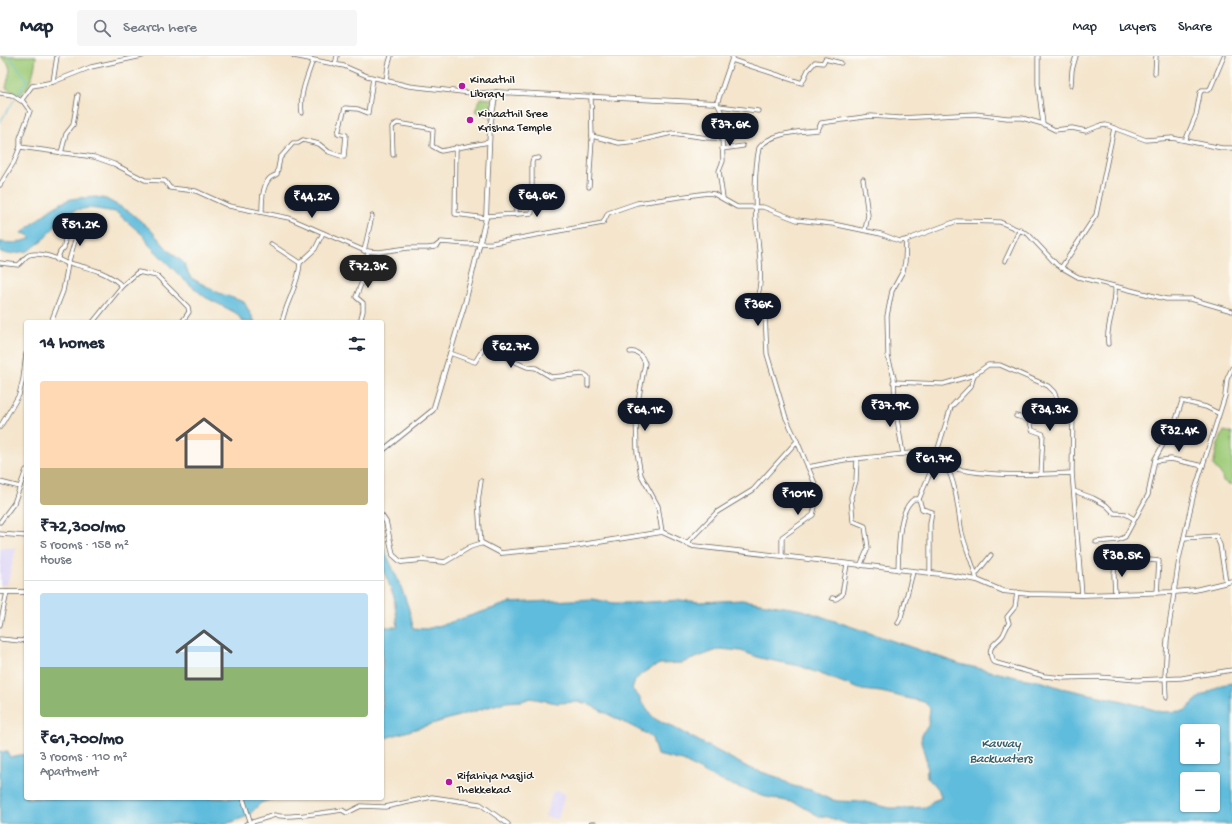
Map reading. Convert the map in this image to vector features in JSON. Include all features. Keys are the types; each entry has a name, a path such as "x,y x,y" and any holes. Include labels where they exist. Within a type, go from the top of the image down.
{"main road":[{"path":"384,449 433,410 465,303 486,217 489,142 496,92 591,96 718,105 732,58"},
{"path":"384,519 386,522 393,555 401,562 422,560 445,562 470,547 481,544 487,544 501,553 574,546 662,532 686,544 860,566 930,573 977,580 1002,591 1082,595 1157,593 1195,590 1232,581"},
{"path":"0,592 24,592"}],"street":[{"path":"53,82 57,56"},
{"path":"113,62 115,56"},
{"path":"22,100 32,86 53,82 91,67 142,56"},
{"path":"294,56 335,65 373,78 420,88 471,93 496,92"},
{"path":"335,65 337,56"},
{"path":"386,81 391,56"},
{"path":"1038,56 1038,84 1043,124"},
{"path":"1071,85 1072,70 1076,56"},
{"path":"1155,73 1156,56"},
{"path":"1186,139 1196,115 1200,93 1204,90 1209,90 1211,87 1224,56"},
{"path":"732,58 802,83 808,70 815,62 823,63 825,59 841,63"},
{"path":"302,113 301,102 304,86 312,60"},
{"path":"262,212 263,195 267,183 270,177 277,174 280,158 292,143 298,143 303,140 319,144 329,152 344,157 346,135 338,133 345,108 358,109 368,113 373,78"},
{"path":"0,93 12,95 19,101 22,100 30,111 20,138 20,147 14,162 0,186"},
{"path":"61,152 66,134 74,123 74,112 78,95"},
{"path":"589,187 592,136 591,96"},
{"path":"718,105 758,111"},
{"path":"718,105 721,111 723,164 719,171 723,198"},
{"path":"782,556 782,537 813,515 816,502 820,496 786,418 767,354 765,315 760,310 756,301 759,292 760,268 756,207 758,151 761,145 778,136 818,130 821,123 871,116 900,118 975,114 1007,118 1022,118 1043,124 1054,130 1072,128 1086,131 1103,125 1146,140 1172,138 1186,139 1222,148 1232,148"},
{"path":"393,155 392,127 397,123 434,130 432,146 440,151 489,142"},
{"path":"1062,268 1096,215 1114,128"},
{"path":"592,136 620,143 637,141 672,133 708,138 721,138"},
{"path":"722,149 743,146"},
{"path":"20,147 94,157 114,164 145,180 162,180 168,183 170,188 196,191 229,206 289,218 366,251 391,251 417,247 428,248 435,247 441,242 445,241 479,244 603,224 606,216 612,210 637,203 708,193 723,198 737,207 756,207 774,211 797,220 833,224 865,230 899,241 906,240 957,221 1000,222 1028,234 1049,258 1062,268 1088,281 1166,299 1191,299 1232,311"},
{"path":"456,147 455,214 486,217 516,215 532,212 532,162 533,159 539,158"},
{"path":"863,179 868,215 865,230"},
{"path":"516,192 516,215"},
{"path":"361,320 364,311 363,303 356,297 364,279 366,251 372,216"},
{"path":"57,260 60,252 64,248 66,227"},
{"path":"51,320 63,291 68,264 79,227"},
{"path":"1005,261 1020,230"},
{"path":"282,320 285,309 291,300 300,263 315,249 323,233"},
{"path":"903,454 888,357 887,316 892,291 905,262 906,240"},
{"path":"271,244 300,263"},
{"path":"0,263 18,265 27,256 32,254 48,256 68,264 97,270 122,286"},
{"path":"95,320 122,286 136,272 157,276 190,309 183,320"},
{"path":"1108,344 1106,335 1116,302 1115,287"},
{"path":"450,353 475,362 485,346 490,347 513,361 536,368 551,377 584,374 588,377 588,386"},
{"path":"630,352 636,352 645,363 636,414 638,452 641,475 658,506 662,532"},
{"path":"893,382 943,384 974,375 988,365 1000,365 1048,386 1054,392 1059,403 1073,412 1072,473 1082,595"},
{"path":"1166,698 1165,679 1167,640 1175,579 1194,493 1218,413 1225,396 1227,379 1232,368"},
{"path":"930,573 930,524 932,512 922,509 919,499 935,459 951,406 971,386 974,375"},
{"path":"0,427 19,395 24,379"},
{"path":"1096,542 1123,539 1148,495 1155,461 1174,423 1182,401 1206,407 1218,413"},
{"path":"1016,416 1029,420 1032,425 1032,430 1043,434 1041,474"},
{"path":"686,544 717,512 753,490 797,441"},
{"path":"808,467 916,452 935,459 947,467 976,473 997,475 1072,473"},
{"path":"857,459 856,481 851,497 854,521 865,526 868,546 860,566"},
{"path":"1155,461 1171,459 1203,466"},
{"path":"947,467 955,493 962,533 977,580"},
{"path":"0,522 14,504 24,476"},
{"path":"481,481 478,501 481,544"},
{"path":"0,482 20,487"},
{"path":"1074,491 1094,498 1106,505 1114,513 1126,514 1134,519"},
{"path":"898,570 900,535 904,517 911,501 914,499 919,499"},
{"path":"0,534 24,536"},
{"path":"1184,538 1216,536 1220,544 1226,583"},
{"path":"976,574 991,555"},
{"path":"1134,558 1146,555 1149,560 1159,561 1157,593"},
{"path":"1115,562 1114,575 1116,594"},
{"path":"832,598 836,599 842,595 847,564"},
{"path":"898,623 913,572"},
{"path":"0,625 7,592"},
{"path":"1017,592 1015,607 1007,617 1008,625 1003,635 994,642 992,646 993,662 1054,678 1099,677 1137,680 1165,679 1182,678 1232,670"},
{"path":"0,639 20,641 24,640"},
{"path":"246,824 250,821 274,815 280,817 342,810 347,813 360,806 385,807 432,797 480,804 508,824"},
{"path":"244,800 250,821"}],"shaded area":[{"path":"0,548 16,548 7,585 0,584"},
{"path":"558,791 565,794 558,819 545,817 553,792"}],"green space":[{"path":"0,56 36,56 30,83 20,95 6,88 10,70 8,63"},
{"path":"480,98 492,99 489,116 475,111"},
{"path":"1224,431 1232,433 1232,485 1223,481 1221,474 1213,465 1218,444"}],"water":[{"path":"96,197 106,199 130,212 150,229 169,251 184,263 188,273 193,279 219,293 244,302 254,320 241,320 236,313 205,297 182,278 149,245 144,236 116,212 90,208 75,210 63,217 42,241 28,251 9,254 0,252 0,242 15,243 30,239 29,235 22,233 56,206 68,200"},
{"name":"Kavvay Backwaters","path":"384,549 405,596 413,628 426,629 509,603 592,599 614,603 680,600 700,602 742,600 803,610 960,664 1020,678 1040,681 1061,688 1123,701 1162,712 1184,711 1200,697 1221,685 1232,683 1232,824 848,824 828,817 819,816 796,803 762,796 714,778 683,761 657,755 652,738 645,733 586,703 577,702 557,703 530,698 522,701 505,702 384,738 384,627 398,627 394,597 384,571","holes":["720,649 741,651 760,658 800,666 862,690 881,692 924,702 930,708 928,726 922,733 921,742 926,759 927,777 939,791 941,798 933,801 926,807 909,808 890,808 865,802 837,801 829,799 811,790 793,786 777,777 749,768 661,722 653,717 632,689 635,681 641,674 651,668 660,664 682,663"]},
{"path":"8,751 9,757 24,754 24,800 269,800 261,803 248,816 232,822 221,824 0,824 0,752"}],"waterway":[{"path":"9,56 27,79 17,96"},
{"path":"0,122 15,99"}],"place":[{"name":"Kinaathil Library","path":"462,86"},
{"name":"Kinaathil Sree Krishna Temple","path":"470,120"},
{"name":"Rifahiya Masjid Thekkekad","path":"449,782"}]}
